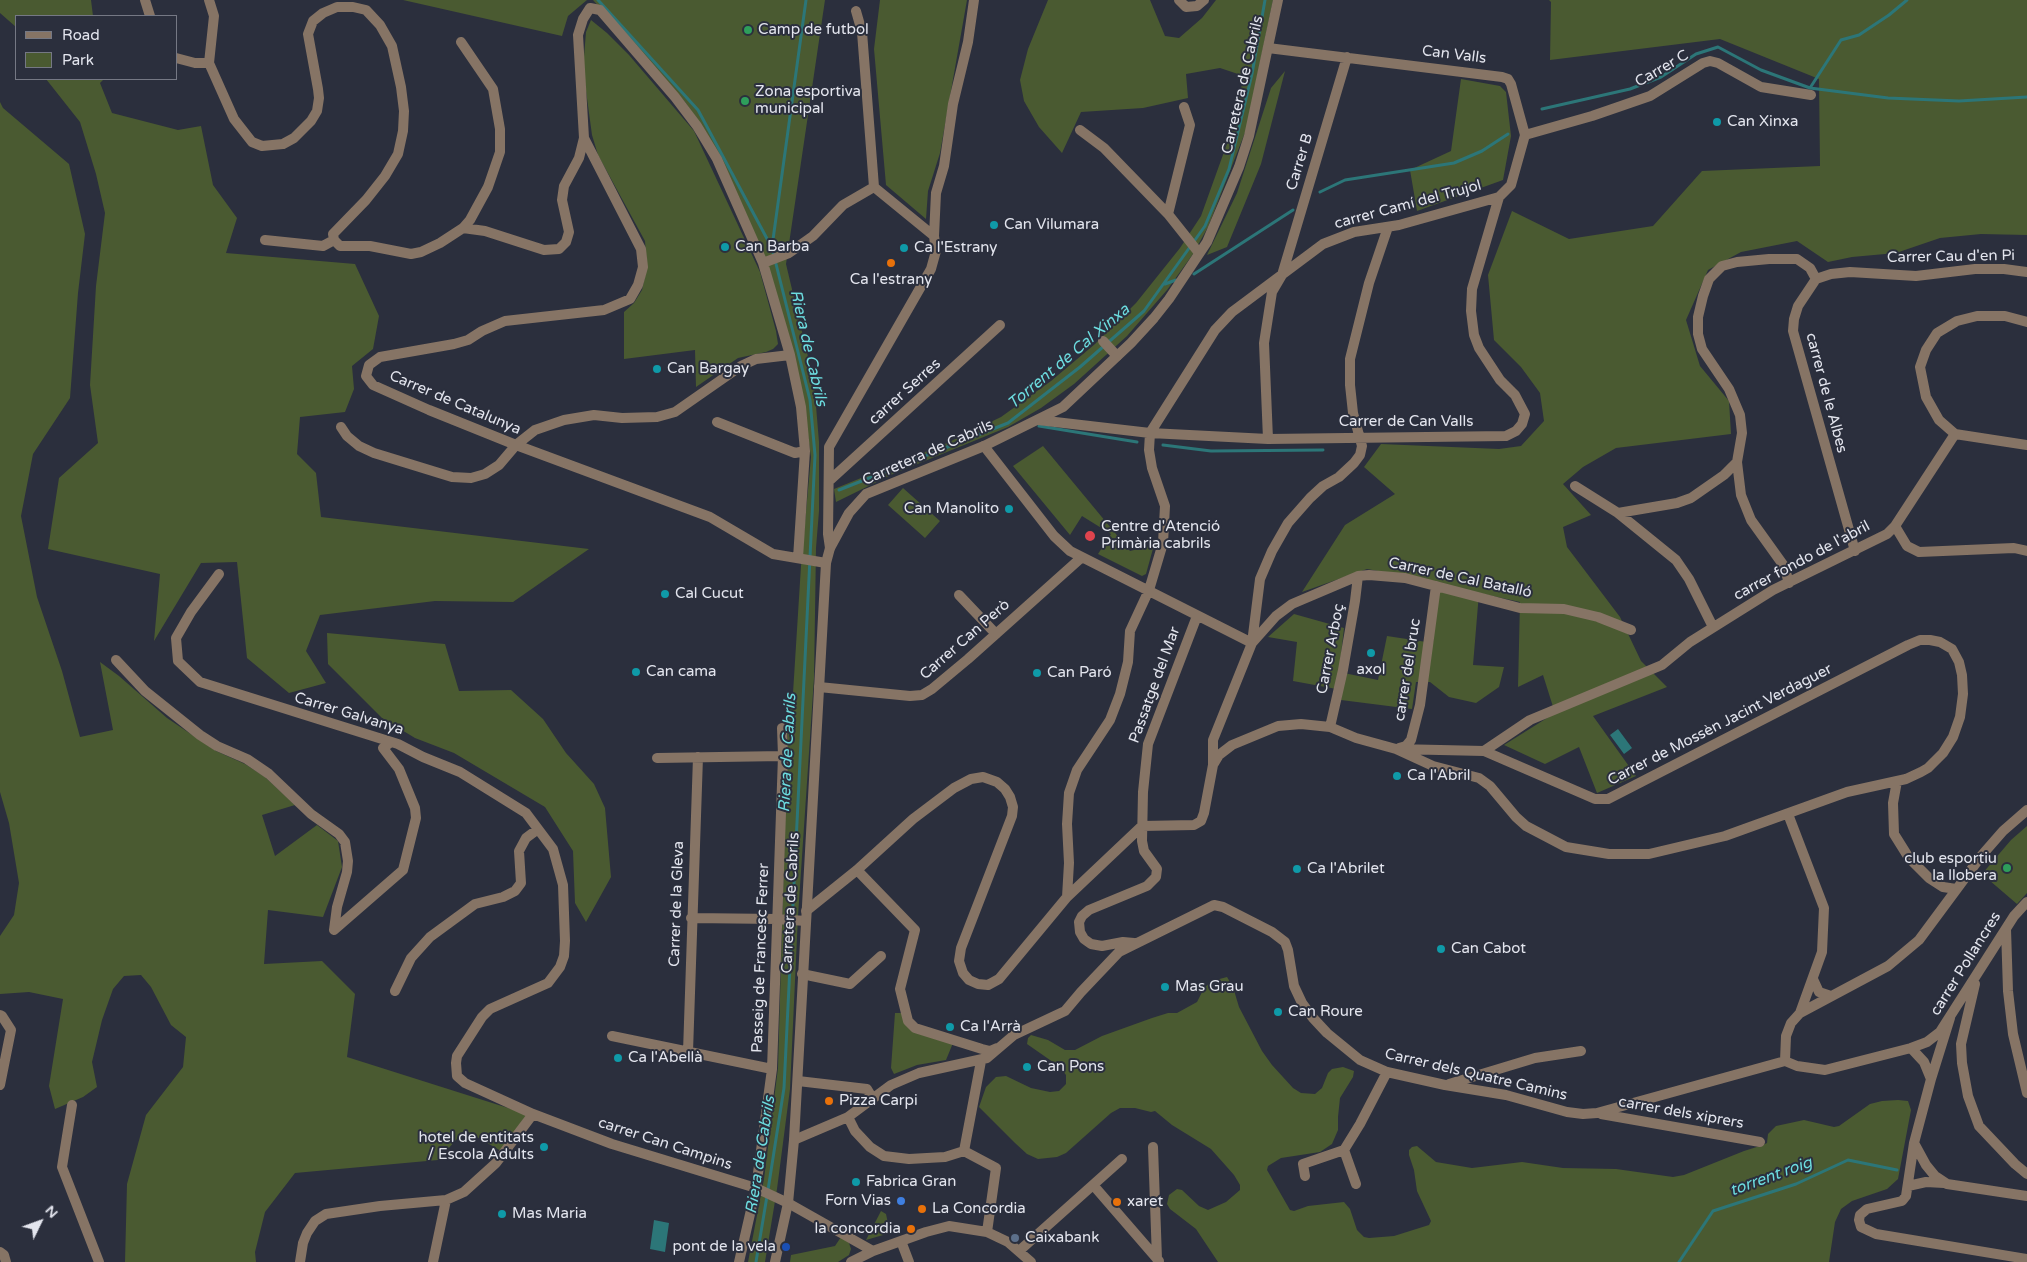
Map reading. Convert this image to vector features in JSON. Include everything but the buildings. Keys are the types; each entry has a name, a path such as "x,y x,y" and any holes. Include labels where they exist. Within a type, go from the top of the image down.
{"street":[{"path":"145,0 150,15"},
{"path":"209,0 214,16 209,63 234,118 252,142 262,146 283,144 294,138 312,122 319,98 308,34 313,21 323,13 337,7 353,7 366,10 380,25 392,46 404,111 398,154 366,200 333,234 334,240 340,246 370,246 411,254 434,246 463,228 470,220 488,187 500,152 500,129 492,89 461,42"},
{"path":"830,548 828,534 829,447 931,269 936,251 934,236 936,193 944,166 954,104 968,42 974,0"},
{"path":"1179,0 1186,6 1197,6 1204,0"},
{"name":"Carretera de Cabrils","path":"775,1262 794,1140 798,1081 804,918 819,687 822,562 849,513 866,494 984,446 1063,407 1114,352 1154,318 1198,250 1207,242 1226,198 1249,136 1278,0"},
{"path":"463,228 485,232 544,250 558,249 566,242 569,232 562,200 564,186 579,158 584,138 578,35 583,19 590,8 600,10 698,126 771,260 801,407 805,451 801,559"},
{"path":"856,11 862,32 874,187 934,236"},
{"name":"Can Valls","path":"1268,48 1508,79 1525,136"},
{"name":"Carrer B","path":"1268,438 1264,343 1272,292 1282,275 1347,57"},
{"path":"178,59 195,63 209,63"},
{"name":"Carrer C","path":"1525,136 1650,96 1702,63 1710,61 1718,63 1761,87 1811,95"},
{"path":"1168,214 1190,125 1184,107"},
{"path":"1080,130 1104,148 1168,214 1198,250"},
{"path":"1499,197 1511,185 1525,136"},
{"name":"Carrer de Catalunya","path":"584,138 642,249 643,267 638,285 630,299 620,305 604,310 505,321 482,331 468,340 380,357 369,365 366,376 373,385 429,410 516,445 710,516 773,554 822,562"},
{"path":"771,260 789,254 814,236 843,205 874,187"},
{"name":"carrer Camí del Trujol","path":"1150,434 1223,320 1323,244 1354,232 1388,227 1499,197"},
{"name":"Carrer de Can Valls","path":"1038,420 1150,434 1268,438 1506,436 1516,431 1522,424 1525,414 1522,406 1486,360 1474,335 1471,323 1472,289 1499,197"},
{"path":"692,918 804,918 913,819 954,788 971,779 983,778 997,782 1005,789 1013,807 1012,816 961,948 959,962 963,973 969,980 978,984 988,985 999,979 1067,897 1142,826 1194,825 1201,821 1213,765 1213,740 1252,643 1260,579 1272,551 1288,523 1310,498 1360,455 1362,446 1353,413 1350,359 1367,290 1388,227"},
{"path":"265,240 323,246 334,240"},
{"path":"1788,582 1784,566 1751,520 1742,495 1737,462 1742,433 1737,404 1702,349 1698,334 1698,317 1709,279 1722,266 1736,262 1796,259 1810,268 1816,279"},
{"name":"Carrer Cau d'en Pi","path":"1816,279 1831,274 1850,272 1916,276 1975,269 2004,269 2027,272"},
{"name":"carrer de le Albes","path":"1816,279 1798,306 1793,331 1855,551"},
{"path":"2027,322 2005,316 1977,316 1957,321 1937,333 1926,350 1920,367 1926,398 1939,420 1955,434 2027,445"},
{"name":"carrer Serres","path":"829,481 1000,325"},
{"path":"1103,341 1114,352"},
{"path":"340,427 359,446 374,453 452,477 471,478 485,474 499,465 516,445 535,430 564,420 594,415 622,418 657,417 675,412 741,366 756,359 790,355"},
{"path":"717,422 795,453 805,451"},
{"path":"1067,897 1069,793 1077,770 1110,720 1120,694 1128,662 1130,631 1149,590 1163,544 1165,506 1152,468 1149,450 1150,434"},
{"name":"carrer fondo de l'abril","path":"1484,751 1530,720 1662,665 1690,642 1788,582 1887,534 1895,526 1955,434"},
{"path":"984,446 1054,536 1070,551 1252,643"},
{"path":"1618,514 1677,503 1691,498 1724,476 1737,462"},
{"path":"1575,486 1618,514 1676,560 1689,579 1713,627"},
{"path":"1895,526 1908,546 1919,552 2014,548 2027,551"},
{"name":"Carrer Can Però","path":"819,687 910,696 922,695 932,690 1082,557"},
{"name":"Carrer Galvanya","path":"220,574 191,612 176,638 178,661 200,682 391,742 460,772 526,813 553,849 564,885 566,941 560,967 548,982 490,1009 482,1017 457,1056 456,1063 457,1076 465,1084 533,1114"},
{"name":"Carrer de Cal Batalló","path":"1252,643 1276,616 1292,604 1358,576 1369,575 1405,578 1520,608 1564,609 1598,617 1631,630"},
{"name":"Carrer Arboç","path":"1330,727 1356,601 1358,576"},
{"name":"carrer del bruc","path":"1396,749 1406,746 1411,740 1415,727 1420,705 1436,586"},
{"path":"959,595 996,634"},
{"name":"Passatge del Mar","path":"1134,944 1123,942 1102,946 1091,944 1084,939 1080,932 1079,922 1082,916 1089,910 1147,886 1156,877 1157,870 1144,851 1142,841 1143,792 1148,744 1197,616"},
{"name":"Carrer de Mossèn Jacint Verdaguer","path":"1213,765 1219,755 1232,744 1278,726 1301,724 1330,727 1356,738 1396,749 1433,766 1479,778 1490,786 1516,817 1537,833 1566,847 1609,854 1649,854 1725,836 1847,792 1897,781 1913,776 1928,768 1943,753 1953,737 1960,717 1963,694 1959,662 1952,649 1940,642 1920,640 1908,644 1608,799 1595,799 1484,751 1396,749"},
{"path":"116,660 145,691 200,734 217,746 247,759 269,774 311,814 339,834 345,842 348,861 347,872 337,907 334,930 403,870 416,818 415,808 399,769 383,748 391,742"},
{"name":"Passeig de Francesc Ferrer","path":"739,1262 759,1190 772,1069 780,919 782,728"},
{"path":"657,758 783,756"},
{"name":"Carrer de la Gleva","path":"688,1052 698,757"},
{"path":"1897,781 1893,803 1894,834 1909,858 1929,878 1943,888 1956,889"},
{"path":"1785,1061 1786,1036 1791,1022 1800,1013 1888,966 1919,940 2002,831 2027,810"},
{"path":"1788,814 1824,908 1822,952 1800,1013"},
{"path":"395,991 411,958 430,937 475,904 503,897 515,891 521,883 519,851 526,838 538,829"},
{"path":"857,870 915,930 900,989 908,1021 916,1028 982,1049 990,1051 998,1048"},
{"name":"carrer Pollancres","path":"1785,1061 1797,1066 1825,1070 1911,1048 1926,1042 1940,1032 2014,916 2027,902"},
{"name":"Carrer dels Quatre Camins","path":"794,1140 848,1118 891,1085 919,1073 981,1061 987,1058 1021,1030 1065,1011 1119,952 1214,905 1223,907 1272,932 1285,942 1294,986 1302,1003 1313,1018 1349,1052 1360,1060 1387,1072 1445,1085 1506,1095 1567,1112 1583,1114 1597,1113 1785,1061"},
{"path":"2006,929 2009,999 2013,1034 2027,1093"},
{"path":"802,974 850,984 881,956"},
{"path":"1977,973 1962,1044 1962,1063 1968,1096 1979,1126 2027,1174"},
{"path":"1813,978 1820,992 1831,996"},
{"path":"0,1015 11,1030 0,1085"},
{"path":"1950,1018 1914,1143 1906,1196 1902,1201 1867,1209 1860,1216 1861,1227 1876,1234 2027,1259"},
{"path":"612,1036 772,1069"},
{"path":"1911,1048 1924,1062 1931,1079"},
{"path":"1445,1085 1535,1058 1581,1051"},
{"path":"964,1151 981,1061"},
{"path":"1305,1176 1303,1164 1344,1150 1368,1110 1387,1072"},
{"path":"798,1081 867,1089 873,1099"},
{"path":"72,1105 62,1166 98,1262"},
{"name":"carrer dels xiprers","path":"1597,1113 1760,1142"},
{"path":"300,1262 306,1233 315,1221 326,1214 380,1206 446,1200 464,1192 496,1163 533,1114"},
{"name":"carrer Can Campins","path":"533,1114 612,1144 759,1190 784,1201 868,1251"},
{"path":"848,1118 855,1131 870,1147 884,1156 909,1159 945,1157 964,1151 996,1168 987,1232"},
{"path":"1914,1143 1926,1165 1935,1176 1947,1184"},
{"path":"1153,1147 1159,1261"},
{"path":"1344,1150 1356,1184"},
{"path":"1019,1251 1122,1159"},
{"path":"1908,1186 1926,1182 2027,1196"},
{"path":"1094,1186 1159,1261"},
{"path":"433,1262 446,1200"},
{"path":"851,1262 868,1251 949,1226 987,1232 1008,1242 1031,1262"},
{"path":"901,1241 909,1262"},
{"path":"0,1252 4,1255 6,1262"}],"green space":[{"path":"0,0 91,0 93,15 15,15 15,26 0,13"},
{"path":"403,0 587,0 568,16 562,36"},
{"path":"593,0 825,0 786,264 814,382 819,442 819,511 816,548 814,678 798,916 790,1089 765,1262 748,1262 764,1179 778,1068 788,718 793,693 801,566 811,457 806,421 785,329 707,134 685,102"},
{"path":"880,0 967,0 940,153 928,191 926,219 886,185 874,49"},
{"path":"1048,0 1150,0 1165,36 1179,38 1202,18 1216,0 1273,0 1246,130 1208,227 1193,254 1167,290 1127,336 1074,384 1041,408 1008,427 893,474 836,502 834,489 947,443 1001,417 1051,381 1095,344 1136,303 1180,248 1201,216 1229,138 1244,76 1220,68 1186,74 1188,98 1143,108 1081,112 1062,153 1039,127 1024,101 1020,80 1028,49"},
{"path":"1549,0 2027,0 2027,235 1981,234 1940,238 1896,253 1852,257 1828,262 1797,241 1741,252 1708,270 1686,320 1700,366 1729,401 1731,434 1616,448 1583,467 1563,484 1591,515 1563,527 1567,547 1620,617 1641,661 1667,687 1593,716 1636,776 1597,793 1579,747 1545,764 1504,745 1555,713 1543,675 1518,687 1520,602 1479,593 1473,665 1504,667 1499,687 1476,703 1449,697 1430,682 1416,682 1412,709 1341,700 1342,690 1293,681 1297,642 1268,637 1294,614 1344,628 1339,672 1378,680 1387,636 1433,643 1439,582 1367,569 1302,592 1345,525 1395,494 1364,467 1381,444 1499,449 1521,446 1544,421 1540,393 1521,367 1494,340 1488,275 1512,211 1569,239 1653,226 1702,171 1820,166 1819,79 1720,39 1550,60 1551,2"},
{"path":"591,20 629,55 694,131 760,272 778,344 766,352 738,358 696,387 695,350 624,359 624,312 634,303 642,290 647,267 645,241 598,155 592,135 583,69 586,32"},
{"path":"1285,71 1261,164 1227,247 1207,255 1237,193 1271,88"},
{"path":"1461,79 1500,86 1506,92 1511,136 1503,180 1417,211 1410,170 1451,151"},
{"path":"47,80 103,80 100,83 112,113 178,130 201,126 213,185 237,218 226,253 355,264 379,316 373,349 352,366 354,389 345,412 300,417 297,454 316,473 321,517 589,549 513,602 435,601 320,615 306,651 326,683 289,693 247,658 237,562 201,563 154,641 160,574 48,549 59,478 98,443 90,385 96,286 105,213 96,174 80,122"},
{"path":"0,102 3,108 69,164 85,234 78,293 70,398 33,454 21,516 37,597 62,671 80,737 113,730 100,662 167,718 216,751 245,764 265,777 295,805 262,815 275,856 317,825 338,841 342,867 323,917 268,910 264,964 322,961 355,994 347,1057 527,1114 501,1151 465,1130 438,1160 295,1173 265,1212 255,1252 256,1262 125,1262 127,1184 146,1115 183,1067 186,1037 171,1025 151,987 141,975 124,976 113,989 102,1020 92,1062 97,1087 83,1097 55,1109 49,1086 63,999 29,992 0,994 0,936 14,915 19,883 9,823 0,792"},
{"path":"1043,446 1130,551 1154,545 1146,574 1142,576 1098,554 1111,534 1082,516 1070,535 1013,466"},
{"path":"903,488 940,521 925,538 888,505"},
{"path":"327,633 445,644 459,691 511,690 543,719 566,753 594,784 605,808 611,877 586,922 575,903 573,851 545,807 454,753 415,738 382,718 328,664"},
{"name":"club esportiu la llobera","path":"2027,826 2027,893 2017,904 1982,874 2011,840"},
{"path":"1227,977 1233,987 1239,1007 1262,1051 1293,1088 1301,1093 1315,1094 1322,1088 1328,1073 1332,1069 1343,1067 1354,1071 1353,1077 1340,1098 1338,1130 1332,1144 1320,1152 1281,1158 1268,1166 1267,1170 1290,1210 1294,1211 1308,1206 1344,1202 1350,1209 1357,1230 1364,1237 1394,1236 1429,1225 1431,1221 1417,1191 1414,1170 1409,1155 1409,1150 1417,1146 1436,1162 1472,1168 1522,1162 1563,1168 1616,1169 1673,1177 1684,1175 1763,1145 1767,1143 1768,1134 1776,1126 1804,1120 1834,1127 1839,1126 1870,1104 1898,1100 1908,1101 1911,1110 1898,1179 1887,1189 1852,1201 1841,1209 1835,1222 1829,1262 1218,1262 1196,1229 1170,1209 1167,1204 1169,1195 1177,1189 1182,1190 1199,1206 1208,1210 1226,1202 1240,1190 1240,1185 1234,1175 1211,1149 1172,1125 1155,1111 1120,1108 1111,1113 1066,1153 1057,1157 1038,1159 1027,1154 979,1107 986,1087 996,1077 1006,1076 1031,1088 1050,1092 1059,1091 1066,1084 1066,1075 1060,1067 1027,1044 1028,1038 1031,1035 1048,1040 1065,1050 1075,1050 1102,1036 1168,1013 1177,1013 1197,1002 1204,988 1212,981"},
{"path":"895,1013 903,1013 906,1025 953,1043 946,1060 917,1065 894,1074 891,1068"},
{"path":"881,1211 886,1214 890,1233 866,1240"},
{"path":"841,1237 849,1243 851,1249 849,1255 838,1262 790,1262 791,1255 835,1246"}],"shaded area":[{"path":"1618,729 1632,748 1624,754 1610,735"},
{"path":"654,1220 669,1223 665,1252 650,1249"}],"waterway":[{"name":"Riera de Cabrils","path":"598,0 698,110 772,248 810,400 815,455 784,1088 768,1190"},
{"path":"772,247 806,0"},
{"name":"Torrent de Cal Xinxa","path":"839,490 1008,423 1080,367 1144,311 1205,226 1229,169 1252,74 1265,0"},
{"path":"1810,88 1841,40 1859,35 1889,15 1907,0"},
{"name":"Torrent de Cal Xinxa","path":"1542,109 1630,89 1661,77 1696,54 1718,47 1761,70 1810,88 1888,98 1959,101 2027,97"},
{"name":"Torrent de Cal Xinxa","path":"1320,192 1345,180 1454,163 1482,151 1508,134"},
{"name":"Torrent de Cal Xinxa","path":"1194,274 1293,210"},
{"path":"1165,284 1176,280"},
{"path":"1039,426 1137,442"},
{"path":"1163,445 1211,451 1323,450"},
{"name":"torrent roig","path":"1679,1262 1713,1211 1796,1184 1848,1160 1897,1170"},
{"name":"Riera de Cabrils","path":"756,1262 767,1196"}],"place":[{"name":"Camp de futbol","path":"748,30"},
{"name":"Zona esportiva municipal","path":"745,101"},
{"name":"Can Xinxa","path":"1717,122"},
{"name":"Can Vilumara","path":"994,225"},
{"name":"Can Barba","path":"725,247"},
{"name":"Ca l'Estrany","path":"904,248"},
{"name":"Ca l'estrany","path":"891,263"},
{"name":"Can Bargay","path":"657,369"},
{"name":"Can Manolito","path":"1009,509"},
{"name":"Centre d'Atenció Primària cabrils","path":"1090,536"},
{"name":"Cal Cucut","path":"665,594"},
{"name":"axol","path":"1371,653"},
{"name":"Can cama","path":"636,672"},
{"name":"Can Paró","path":"1037,673"},
{"name":"Ca l'Abril","path":"1397,776"},
{"name":"club esportiu la llobera","path":"2007,868"},
{"name":"Ca l'Abrilet","path":"1297,869"},
{"name":"Can Cabot","path":"1441,949"},
{"name":"Mas Grau","path":"1165,987"},
{"name":"Can Roure","path":"1278,1012"},
{"name":"Ca l'Arrà","path":"950,1027"},
{"name":"Ca l'Abellà","path":"618,1058"},
{"name":"Can Pons","path":"1027,1067"},
{"name":"Pizza Carpi","path":"829,1101"},
{"name":"hotel de entitats / Escola Adults","path":"544,1147"},
{"name":"Fabrica Gran","path":"856,1182"},
{"name":"Forn Vias","path":"901,1201"},
{"name":"xaret","path":"1117,1202"},
{"name":"La Concordia","path":"922,1209"},
{"name":"Mas Maria","path":"502,1214"},
{"name":"la concordia","path":"911,1229"},
{"name":"Caixabank","path":"1015,1238"},
{"name":"pont de la vela","path":"786,1247"}]}
